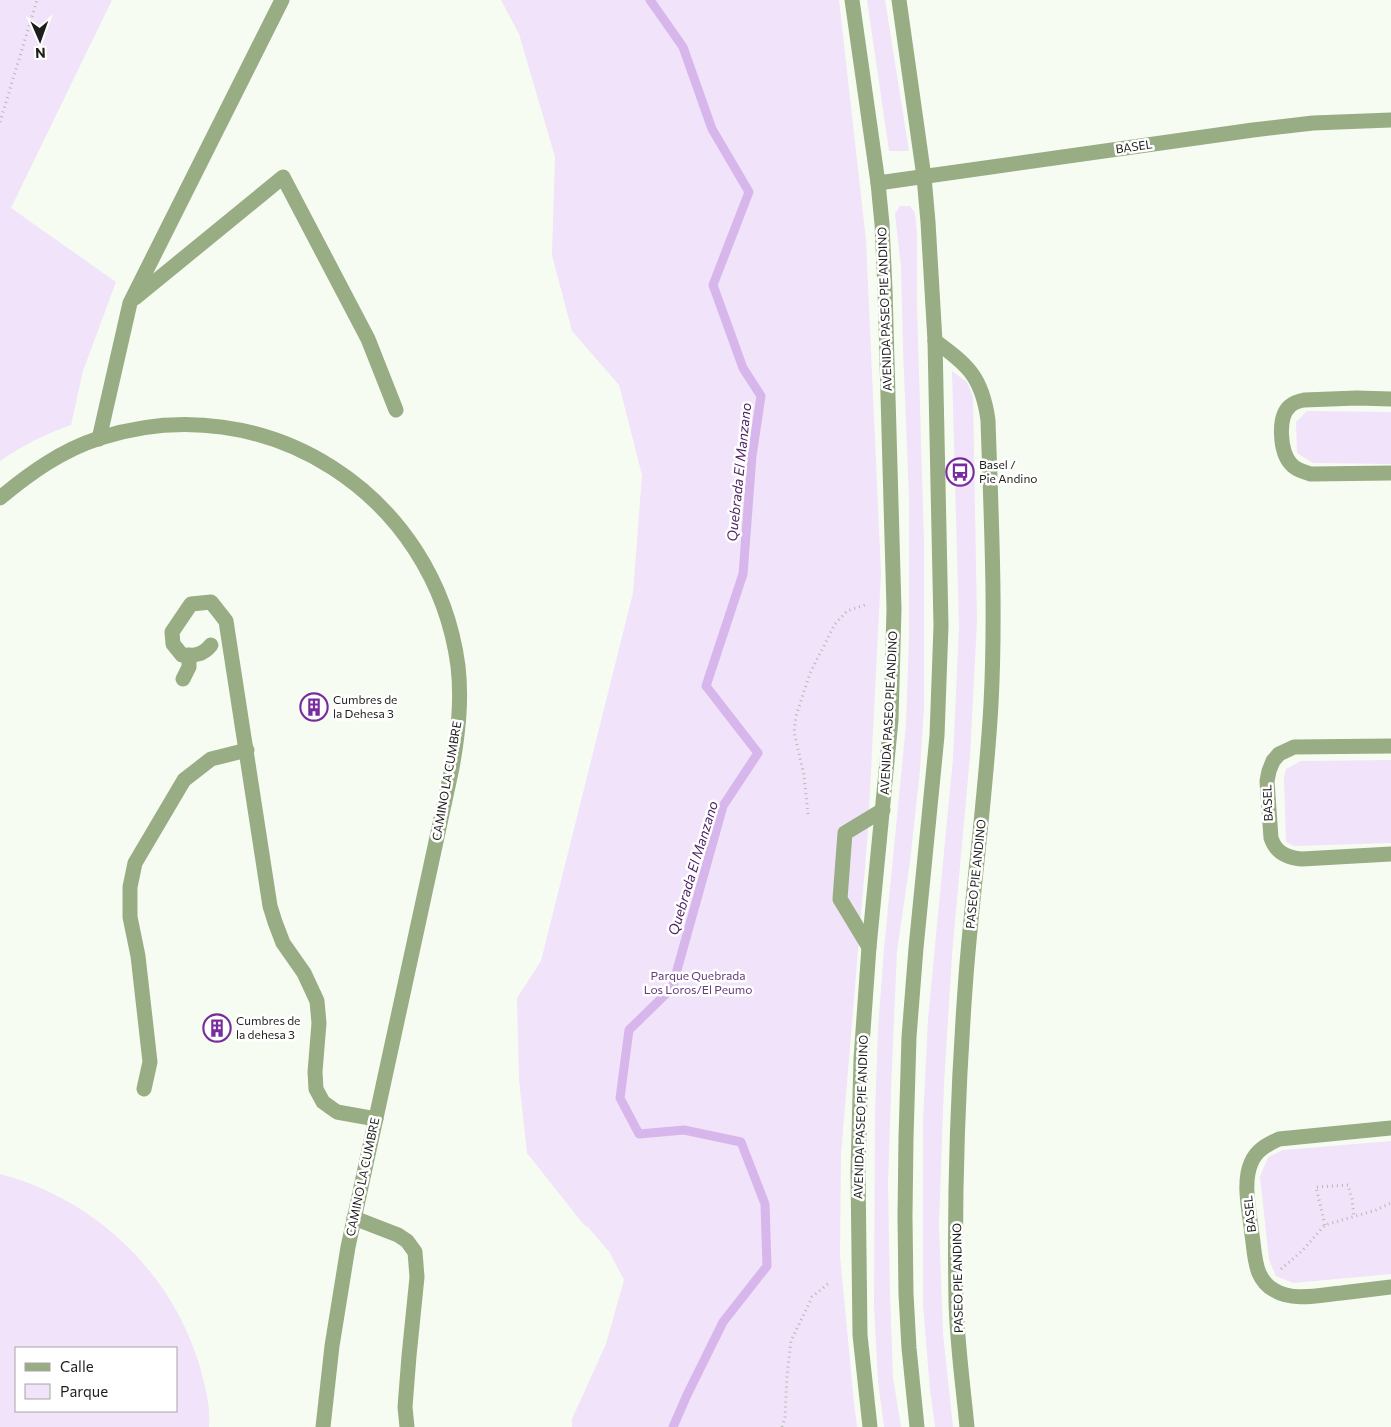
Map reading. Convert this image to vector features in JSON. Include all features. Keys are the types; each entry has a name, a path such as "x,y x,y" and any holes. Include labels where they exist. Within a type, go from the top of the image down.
{"street":[{"path":"99,438 130,303 282,0"},
{"name":"AVENIDA PASEO PIE ANDINO","path":"852,0 882,224 894,609 891,720 869,947 861,1059 858,1171 860,1335 870,1427"},
{"path":"899,0 924,177 935,341 941,626 937,736 912,998 906,1138 906,1294 917,1427"},
{"name":"BASEL","path":"878,183 1253,130 1313,123 1391,120"},
{"path":"130,303 283,177 368,339 396,410"},
{"name":"PASEO PIE ANDINO","path":"935,341 963,362 980,386 986,402 993,574 991,703 966,974 958,1134 956,1303 967,1427"},
{"path":"1391,399 1304,400 1289,406 1283,415 1282,425 1282,446 1285,456 1291,464 1304,472 1311,474 1391,473"},
{"name":"CAMINO LA CUMBRE","path":"0,498 22,479 74,449 99,438 145,427 202,425 230,428 264,436 290,445 319,459 342,474 379,504 408,539 421,560 433,582 448,623 458,666 460,691 458,735 354,1218 332,1346 323,1427"},
{"path":"211,645 207,650 194,656 182,655 173,644 172,632 191,604 211,602 226,621 270,906 284,943 304,973 317,1001 319,1023 315,1072 316,1089 323,1102 337,1112 376,1119"},
{"path":"182,679 189,667 189,655"},
{"name":"BASEL","path":"1391,746 1294,747 1286,749 1273,762 1268,771 1267,782 1270,838 1273,846 1285,856 1302,859 1391,854"},
{"path":"144,1089 150,1062 138,956 130,917 130,887 135,863 184,780 211,759 247,750"},
{"path":"869,947 840,899 845,833 883,810"},
{"name":"BASEL","path":"1265,1283 1259,1273 1256,1261 1248,1197 1248,1172 1251,1161 1258,1152 1267,1144 1279,1139 1391,1128"},
{"path":"354,1218 398,1235 408,1241 415,1252 417,1277 405,1407 407,1427"},
{"path":"1265,1283 1283,1295 1306,1297 1391,1287"}],"path":[{"path":"0,122 37,0"},
{"path":"808,814 804,775 794,732 796,716 810,673 835,624 847,611 865,605"},
{"path":"1325,1225 1316,1187 1348,1185 1352,1198 1354,1217"},
{"path":"1265,1283 1302,1251 1325,1225 1376,1210 1391,1203"},
{"path":"782,1427 785,1418 791,1341 812,1297 829,1283"}],"green space":[{"path":"0,0 112,0 11,208 116,282 83,371 71,425 34,440 0,461"},
{"name":"Parque Quebrada Los Loros/El Peumo","path":"501,0 839,0 866,240 881,573 868,831 841,1155 840,1256 857,1427 572,1427 572,1419 606,1344 624,1280 610,1253 588,1227 584,1225 527,1153 519,1080 517,998 541,961 633,593 642,475 619,385 572,331 552,255 555,157 519,34"},
{"path":"867,0 885,0 909,151 889,151"},
{"path":"900,206 910,206 915,213 917,234 917,306 924,541 924,708 920,770 910,862 897,951 888,1183 893,1377 901,1427 884,1427 878,1381 874,1306 875,1114 878,1029 884,949 906,725 909,636 909,498 901,267 895,214"},
{"path":"952,371 967,382 973,397 977,621 970,756 952,955 944,1084 939,1224 943,1333 953,1427 935,1427 923,1305 923,1122 928,1019 953,758 959,627"},
{"path":"1307,411 1391,412 1391,464 1313,463 1297,453 1296,422"},
{"path":"1391,760 1391,843 1294,846 1286,842 1284,777 1286,769 1301,761"},
{"path":"1391,1141 1391,1274 1293,1283 1276,1276 1269,1260 1260,1177 1268,1157 1283,1150"},
{"path":"0,1174 35,1186 67,1201 98,1221 125,1244 149,1271 170,1300 187,1332 204,1382 208,1404 209,1427 0,1427"}],"waterway":[{"name":"Quebrada El Manzano","path":"650,0 683,47 712,129 749,192 713,285 743,368 761,396 752,456 743,574 706,686 758,753 723,806 672,988 629,1030 620,1098 639,1134 684,1130 741,1142 765,1204 767,1266 723,1322 673,1427"}],"place":[{"name":"Basel / Pie Andino","path":"960,472"},
{"name":"Cumbres de la Dehesa 3","path":"314,707"},
{"name":"Cumbres de la dehesa 3","path":"217,1028"}]}
